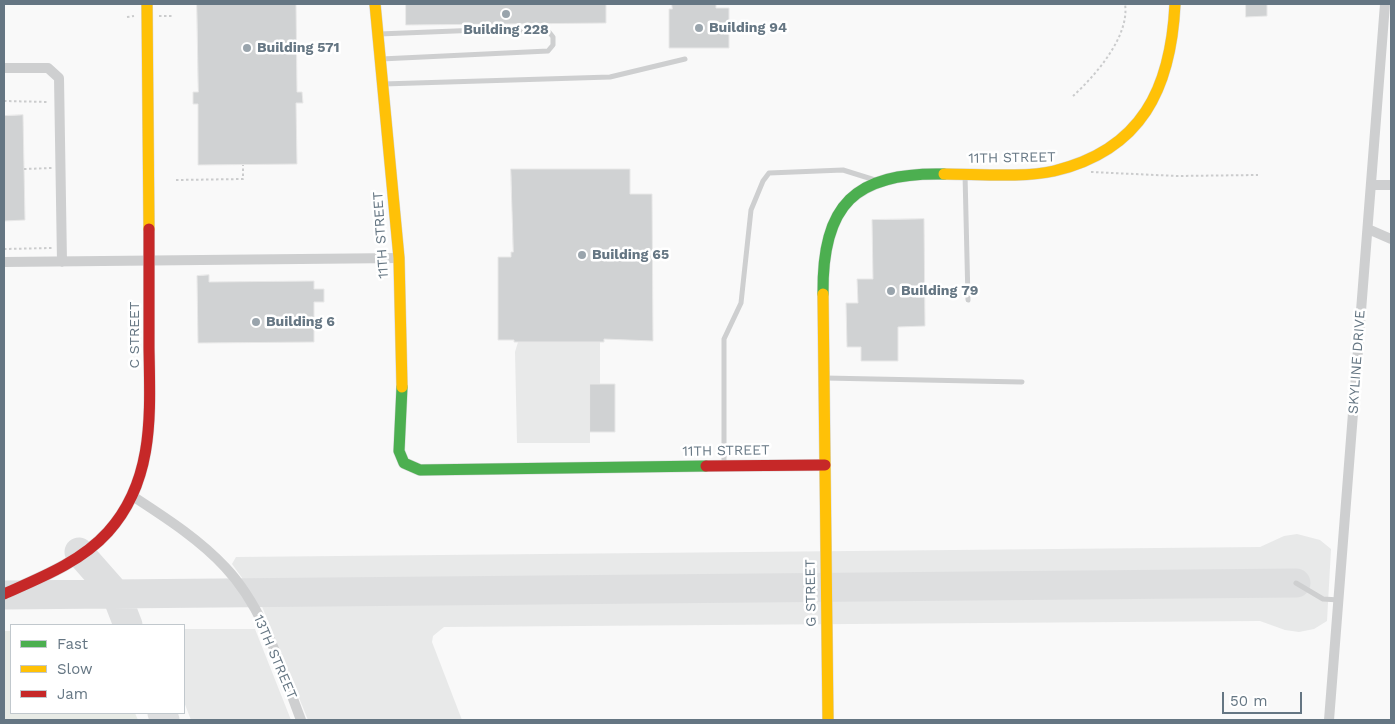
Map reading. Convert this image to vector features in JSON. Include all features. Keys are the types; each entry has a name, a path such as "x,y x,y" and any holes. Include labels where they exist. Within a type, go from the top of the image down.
{"street":[{"name":"C STREET","path":"4,594 60,569 82,556 104,538 134,497 143,473 150,438 147,4"},
{"name":"11TH STREET","path":"376,4 398,258 402,395 399,451 401,459 408,467 420,470 825,465 823,265 826,243 834,220 842,209 853,197 879,181 900,175 1053,171 1071,167 1101,153 1124,137 1142,118 1159,90 1171,59 1175,4"},
{"name":"SKYLINE DRIVE","path":"1330,720 1385,4"},
{"path":"4,68 48,68 56,72 59,78 62,262"},
{"path":"1371,185 1391,185"},
{"path":"1368,228 1391,239"},
{"path":"4,262 398,258"},
{"name":"G STREET","path":"825,465 828,720"},
{"name":"13TH STREET","path":"134,497 199,543 235,579 271,642 301,720"}],"lane":[{"path":"378,34 490,30 549,32 553,37 553,45 548,51 380,59"},
{"path":"383,84 610,77 685,59"},
{"path":"724,466 724,339 741,303 750,210 763,181 769,173 843,170 879,181"},
{"path":"965,174 968,300"},
{"path":"824,378 1022,382"},
{"path":"1296,583 1323,599 1339,600"}],"path":[{"path":"1073,96 1102,66 1127,14 1125,4"},
{"path":"4,101 50,102"},
{"path":"176,180 243,179 243,165"},
{"path":"24,168 52,168 52,177"},
{"path":"1082,172 1177,176 1258,175"},
{"path":"4,250 54,248"}],"shaded area":[{"path":"518,342 600,342 600,385 590,385 590,443 517,443 515,352"},
{"path":"1297,534 1320,540 1331,549 1327,621 1314,629 1299,632 1285,630 1260,621 444,627 433,636 432,642 462,720 308,720 261,604 232,564 236,557 1260,547 1284,536"},
{"path":"185,629 255,629 291,720 191,720 185,705"},
{"path":"4,631 10,631 10,714 135,714 138,720 4,720"}],"building":[{"name":"Building 571","path":"197,4 296,4 297,92 302,92 303,103 296,103 297,164 198,165 198,104 193,104 193,92 198,92"},
{"name":"Building 228","path":"406,4 606,4 606,23 406,25"},
{"name":"Building 94","path":"672,4 716,4 716,8 729,8 729,48 669,48 669,9 672,9"},
{"path":"1246,4 1267,4 1267,16 1246,17"},
{"path":"23,115 25,220 4,221 4,116"},
{"name":"Building 65","path":"511,169 630,169 630,194 652,194 653,341 604,339 604,342 514,342 514,340 498,340 498,257 511,257 511,252 513,252"},
{"name":"Building 79","path":"924,219 925,326 898,327 898,361 861,361 861,347 847,347 846,303 858,303 857,279 873,279 872,220"},
{"name":"Building 6","path":"209,275 209,282 314,281 314,289 324,289 324,302 314,302 314,342 198,343 197,276"},
{"path":"590,384 615,384 615,432 590,432"}],"taxiway":[{"path":"79,552 116,594 128,624"},
{"path":"4,595 1296,583"},
{"path":"162,714 165,720"}],"traffic: fast":[{"path":"823,294 824,263 829,237 837,216 850,200 866,187 887,179 913,175 944,174"},
{"path":"402,387 399,451 404,463 420,470 706,466"}],"traffic: slow":[{"path":"147,4 149,229"},
{"path":"375,4 399,258 402,387"},
{"path":"944,174 1014,175 1042,173 1084,161 1109,148 1130,131 1146,111 1158,88 1167,63 1175,4"},
{"path":"823,294 828,720"}],"traffic: jam":[{"path":"4,594 73,561 97,543 123,512 134,490 142,468 149,421 149,229"},
{"path":"706,466 825,465"}],"place":[{"name":"Building 228","path":"506,14"},
{"name":"Building 94","path":"699,28"},
{"name":"Building 571","path":"247,48"},
{"name":"Building 65","path":"582,255"},
{"name":"Building 79","path":"891,291"},
{"name":"Building 6","path":"256,322"}]}
